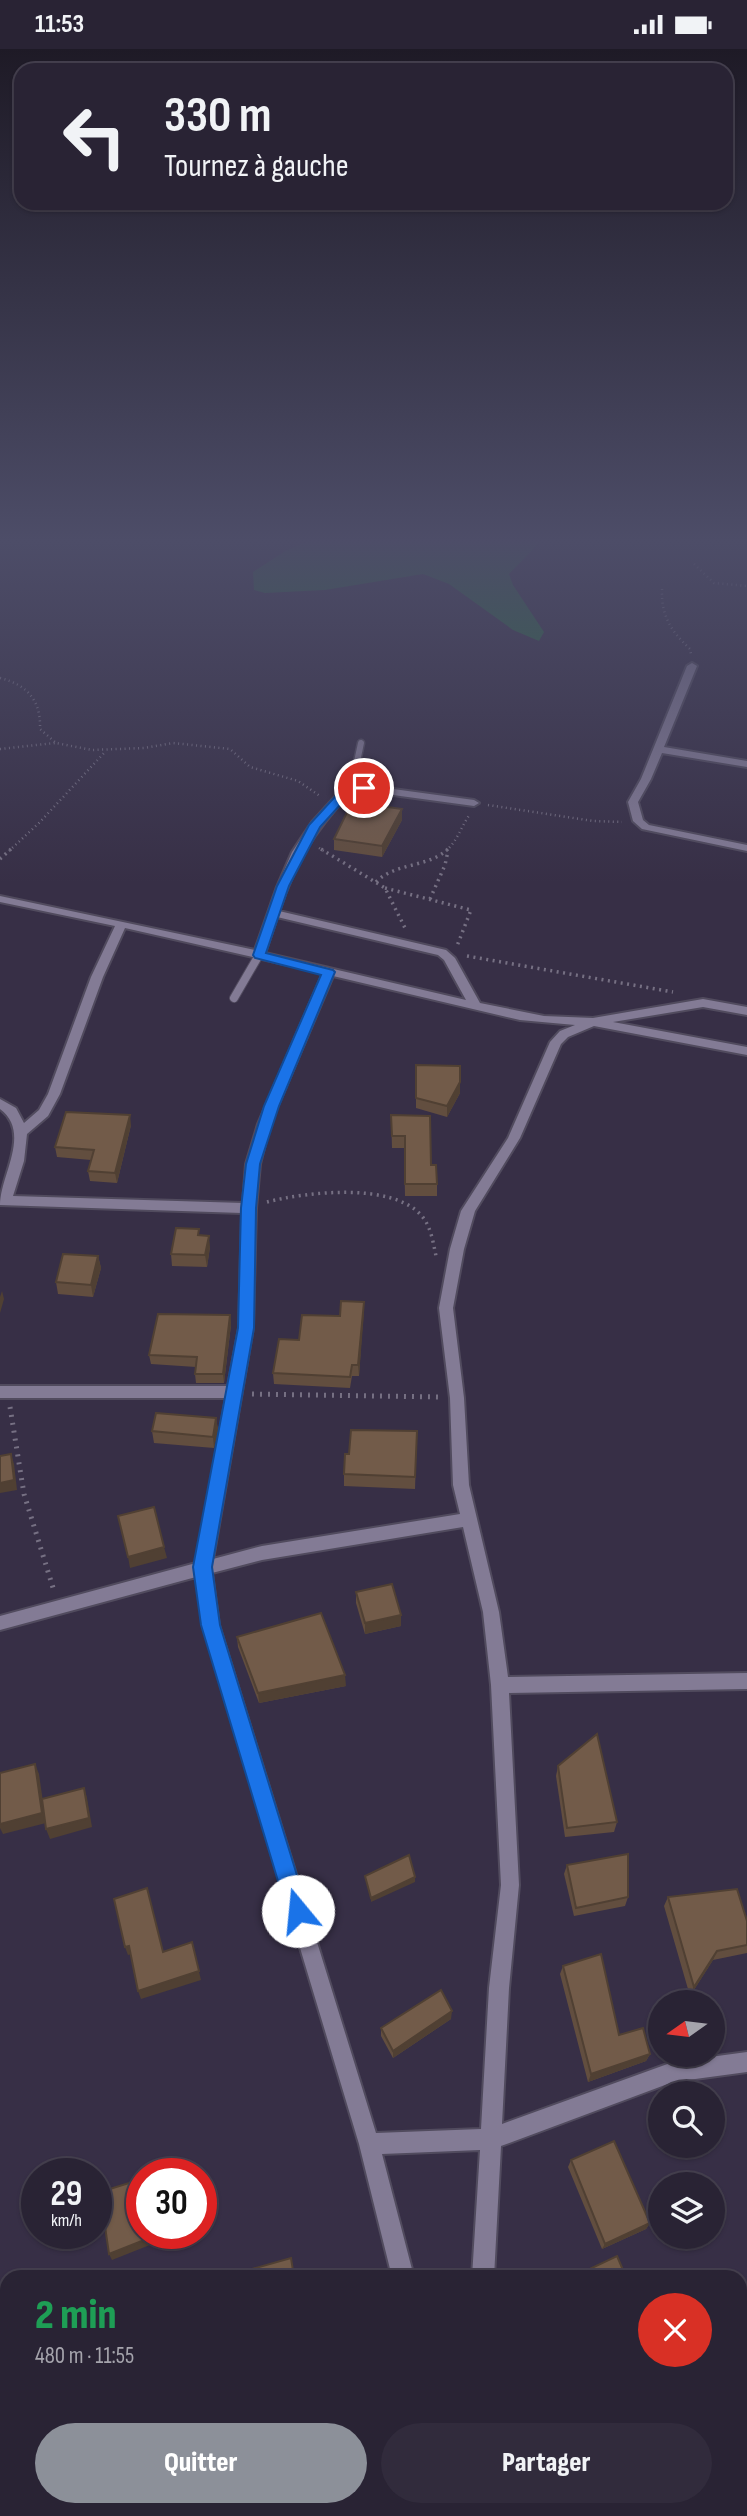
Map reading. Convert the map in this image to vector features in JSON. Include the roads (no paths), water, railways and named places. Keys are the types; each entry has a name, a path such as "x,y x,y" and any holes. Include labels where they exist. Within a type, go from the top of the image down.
{"street":[{"path":"692,666 633,802 638,821 646,827 747,848"},
{"path":"657,749 747,764"},
{"path":"259,955 273,913 306,840 314,825 346,791 371,789 474,803"},
{"path":"0,899 544,1020 593,1021 747,1001"},
{"path":"273,913 448,953 475,1005"},
{"path":"21,1132 44,1113 54,1094 97,977 122,924"},
{"path":"329,972 264,1124 253,1164 249,1208 246,1328 202,1567 211,1625 369,2144 400,2270"},
{"path":"709,1005 747,1011"},
{"path":"482,2270 499,1988 510,1885 500,1685 491,1612 461,1485 457,1398 446,1308 457,1249 468,1211 514,1138 556,1042 574,1028 593,1021 747,1051"},
{"path":"0,1104 12,1111 21,1132 16,1163 3,1200 249,1208"},
{"path":"2,1392 235,1392"},
{"path":"0,1623 262,1553 470,1519"},
{"path":"500,1685 747,1681"},
{"path":"369,2144 490,2139 673,2072 747,2062"}],"lane":[{"path":"346,791 354,776 361,743"},
{"path":"234,998 259,955"}]}
